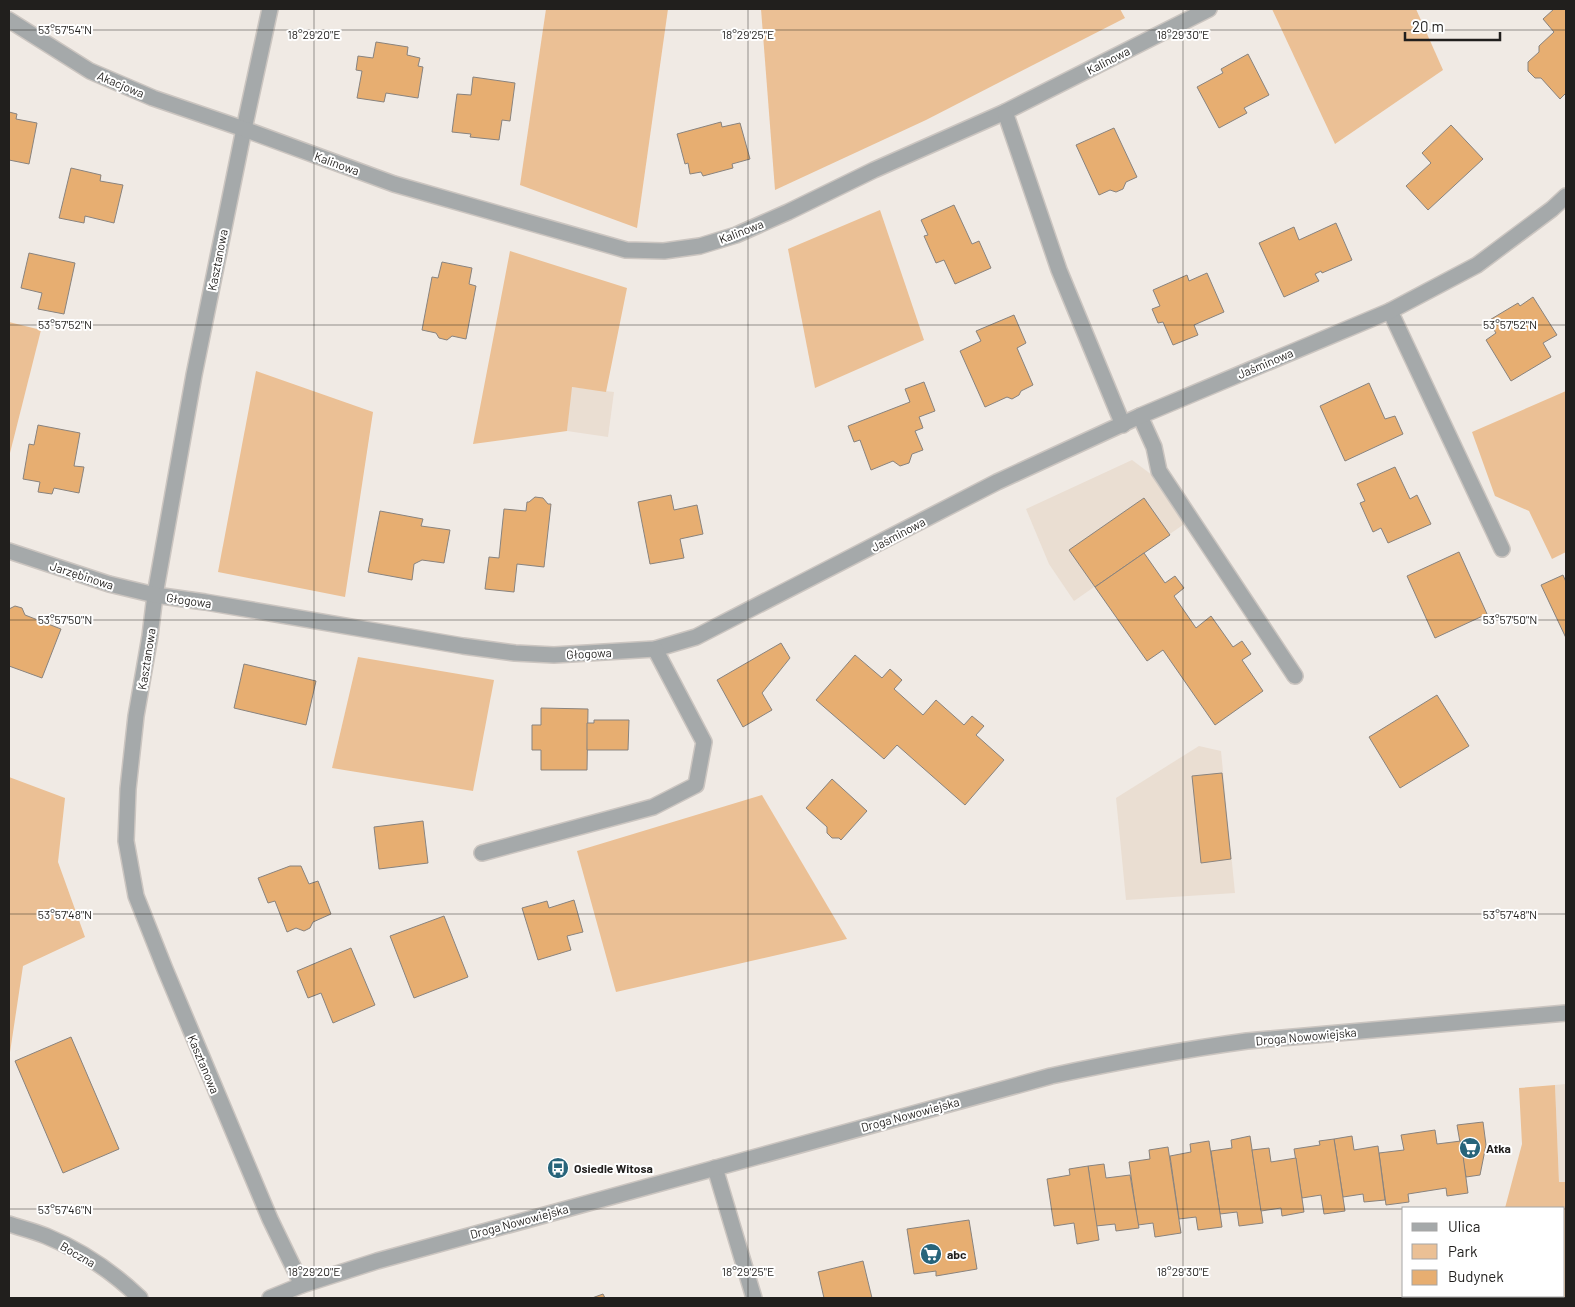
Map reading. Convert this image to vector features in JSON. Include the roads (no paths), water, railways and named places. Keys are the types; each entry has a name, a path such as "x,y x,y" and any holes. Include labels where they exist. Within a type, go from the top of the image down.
{"street":[{"name":"Kasztanowa","path":"270,9 194,375 155,595 136,716 128,789 126,841 136,896 270,1219 302,1285"},
{"name":"Kalinowa","path":"244,129 394,184 626,250 664,251 700,246 736,235 788,212 874,170 1005,112 1209,9"},
{"name":"Akacjowa","path":"9,20 90,71 153,98 244,129"},
{"path":"1005,112 1059,270 1123,425"},
{"name":"Jaśminowa","path":"655,649 696,636 997,482 1140,416 1390,311 1478,264 1552,209 1566,196"},
{"path":"1390,311 1502,549"},
{"path":"1140,416 1154,446 1159,472 1295,676"},
{"name":"Jarzębinowa","path":"9,551 109,584 155,595"},
{"name":"Głogowa","path":"155,595 515,653 554,655 655,649"},
{"path":"482,852 653,807 696,785 704,742 655,649"},
{"name":"Droga Nowowiejska","path":"270,1298 302,1285 377,1261 1051,1076 1199,1047 1566,1013"},
{"path":"714,1168 754,1298"},
{"name":"Boczna","path":"9,1224 46,1236 82,1254 140,1298"}],"place":[{"name":"Atka","path":"1470,1148"},
{"name":"Osiedle Witosa","path":"558,1168"},
{"name":"abc","path":"931,1254"}]}
